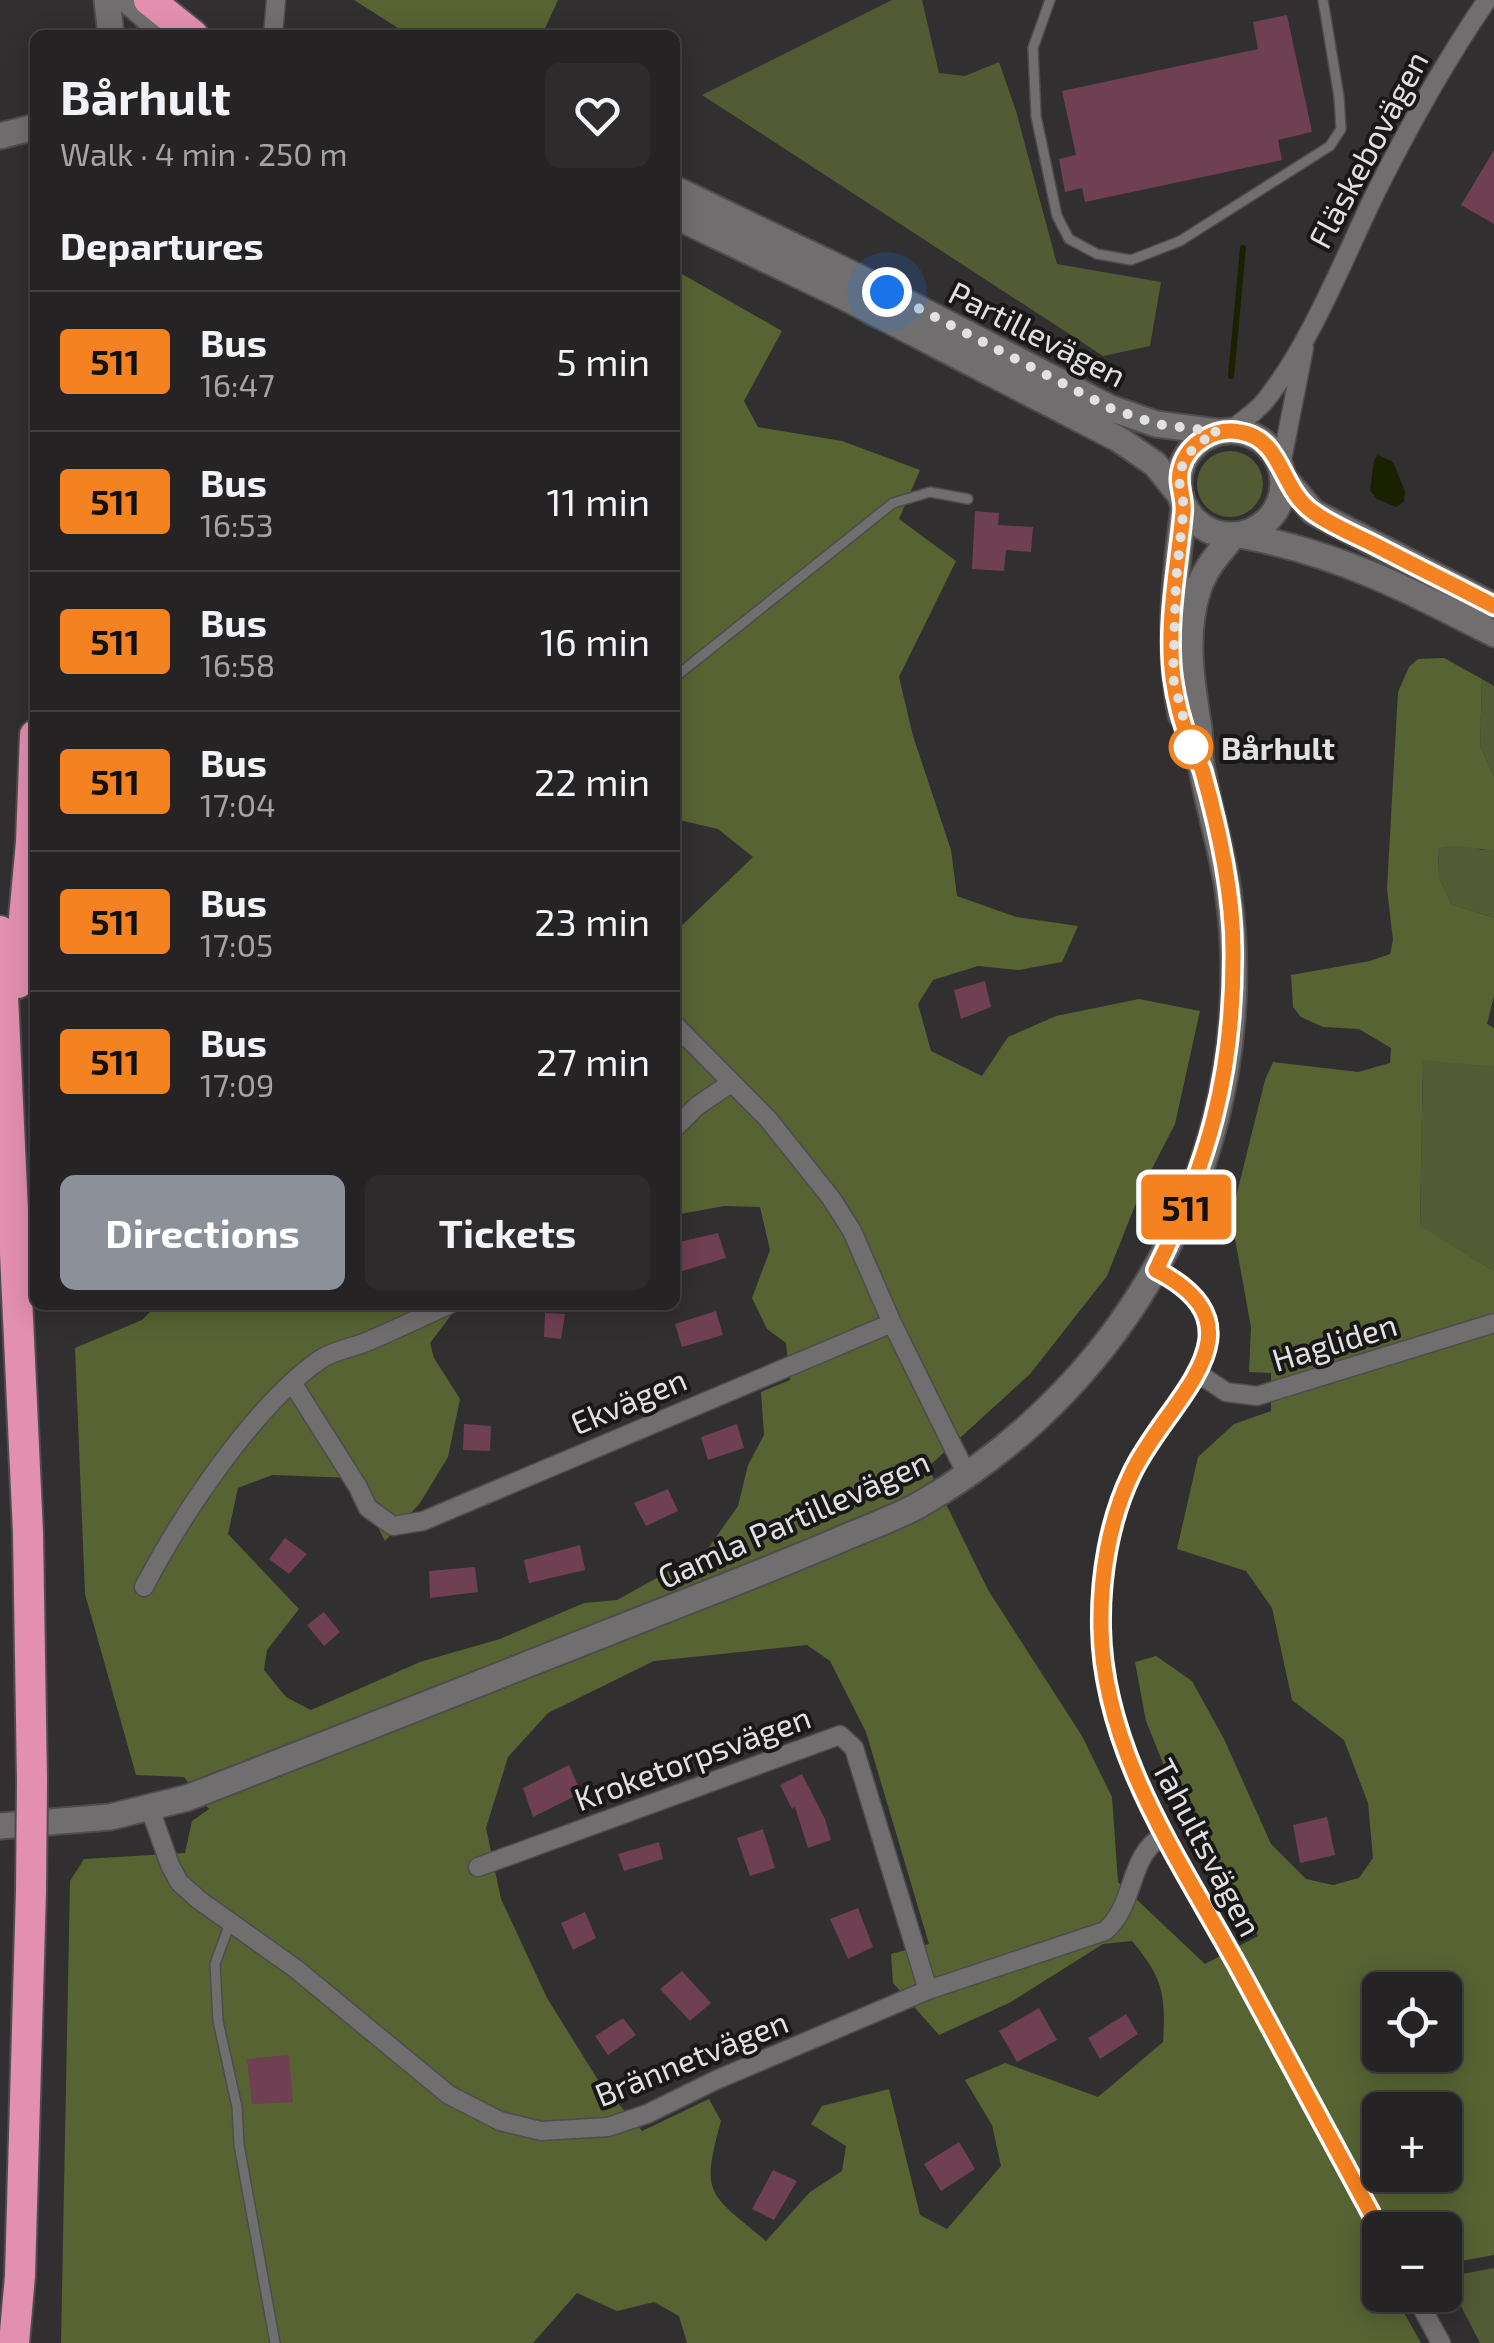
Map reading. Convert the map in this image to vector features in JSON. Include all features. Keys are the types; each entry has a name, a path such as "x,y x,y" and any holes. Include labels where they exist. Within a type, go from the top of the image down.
{"highway":[{"path":"149,0 187,30"},
{"path":"8,1091 30,853"},
{"path":"0,931 28,1533 32,1781 20,2256 14,2343"}],"street":[{"path":"107,0 110,30"},
{"path":"127,0 168,30"},
{"path":"273,30 276,0"},
{"name":"Fläskebovägen","path":"1224,432 1264,402 1308,329 1398,149 1457,44 1491,0"},
{"path":"0,136 30,128"},
{"name":"Partillevägen","path":"680,190 1110,408 1156,424 1224,432"},
{"name":"Partillevägen","path":"680,218 844,297 1120,440 1155,464 1182,500"},
{"name":"Fläskebovägen","path":"1282,471 1308,329"},
{"path":"1494,606 1313,512 1282,471 1274,453 1255,436 1224,432 1195,445 1186,456 1181,468 1182,500 1200,525 1222,535 1288,544 1366,570 1494,634"},
{"path":"1237,535 1253,531 1273,515 1284,491 1282,471"},
{"name":"Gamla Partillevägen","path":"1182,500 1173,678 1191,746 1202,766"},
{"name":"Gamla Partillevägen","path":"0,1826 81,1821 150,1809 284,1761 788,1562 915,1507 1008,1445 1064,1394 1100,1354 1156,1270 1202,1167 1228,1060 1234,952 1228,890 1202,766 1191,670 1196,595 1214,559 1237,535"},
{"path":"680,1030 768,1119 831,1198 852,1231 892,1323 967,1475"},
{"path":"680,1123 731,1083"},
{"name":"Tahultsvägen","path":"1156,1270 1188,1288 1206,1312 1210,1342 1196,1372 1132,1473 1108,1548 1101,1632 1111,1700 1128,1758 1164,1835 1370,2212"},
{"path":"144,1588 160,1556 235,1447 293,1384 325,1356 437,1310"},
{"name":"Ekvägen","path":"293,1384 368,1508 393,1526 423,1521 892,1323"},
{"name":"Hagliden","path":"1196,1372 1226,1392 1257,1396 1494,1323"},
{"name":"Kroketorpsvägen","path":"478,1867 840,1735 854,1748 928,1990"},
{"name":"Brännetvägen","path":"150,1809 157,1836 179,1882 199,1900 296,1969 449,2095 500,2121 542,2131 608,2127 646,2114 928,1990 1105,1931 1118,1920 1149,1843 1164,1835"},
{"path":"1424,2312 1441,2343"}],"lane":[{"path":"1050,0 1034,48 1036,116 1057,216 1069,238 1097,254 1131,260 1180,241 1330,146 1341,129 1323,0"},
{"path":"680,673 893,503 930,492 968,499"},
{"path":"231,1921 215,1964 218,2020 238,2107 239,2145 274,2343"}],"shaded area":[{"path":"354,0 558,0 544,30 401,30"},
{"path":"892,0 922,0 939,73 965,76 999,62 1057,264 1161,282 1150,346 1103,356 702,95"},
{"path":"680,273 782,331 744,401 758,427 842,441 920,470 899,519 956,561 899,677 913,736 951,850 957,896 1016,917 1078,926 1062,962 1019,970 978,966 933,980 918,1004 931,1051 982,1076 1008,1037 1056,1016 1139,999 1200,1011 1175,1124 1142,1188 1107,1276 1030,1374 928,1467 988,1590 1082,1736 1112,1797 1118,1882 1205,1964 1258,1936 1176,1795 1146,1721 1135,1662 1156,1656 1192,1681 1224,1739 1271,1844 1306,1879 1333,1885 1359,1878 1373,1858 1368,1803 1344,1740 1292,1700 1272,1608 1246,1571 1177,1549 1198,1457 1234,1424 1271,1411 1271,1373 1249,1372 1251,1327 1231,1217 1265,1080 1273,1062 1358,1072 1390,1063 1391,1048 1359,1029 1323,1027 1301,1017 1293,1007 1291,975 1390,954 1393,940 1387,889 1398,692 1409,667 1418,659 1444,658 1482,679 1480,746 1494,776 1494,850 1454,846 1438,849 1439,877 1451,904 1494,918 1494,996 1487,1024 1494,1028 1494,1067 1423,1060 1420,1226 1494,1271 1494,2255 1462,2261 1462,2212 1362,2212 1362,2312 1404,2312 1421,2343 687,2343 679,2316 654,2302 617,2311 577,2293 533,2343 61,2343 70,1881 84,1859 185,1853 192,1821 209,1809 184,1777 136,1775 85,1594 75,1348 142,1320 152,1310 460,1310 452,1314 430,1343 434,1358 460,1399 448,1457 420,1503 385,1541 353,1478 272,1475 238,1488 228,1534 299,1609 267,1650 264,1670 286,1697 311,1710 420,1662 500,1639 584,1603 617,1600 707,1550 738,1506 748,1465 764,1435 761,1392 790,1380 786,1343 767,1329 752,1298 770,1250 760,1207 724,1206 680,1214 680,927 753,857 718,829 680,820","holes":["807,1645 830,1661 866,1732 929,1944 891,1954 893,1983 939,2035 1011,2002 1103,1944 1132,1941 1160,1987 1163,2042 1098,2097 1005,2063 965,2080 992,2125 1001,2166 947,2229 920,2215 889,2089 822,2106 811,2124 846,2146 842,2171 810,2192 766,2241 732,2213 714,2191 711,2165 721,2121 709,2099 642,2131 598,2080 547,1998 501,1899 486,1828 508,1757 548,1713 654,1661"]},
{"path":"1230,451 1254,460 1263,484 1254,508 1230,517 1206,508 1197,484 1206,460"},
{"path":"1378,455 1393,462 1405,491 1404,502 1396,507 1377,499 1370,490"},
{"path":"1482,679 1494,686 1494,776 1480,746"},
{"path":"1457,842 1494,850 1494,918 1451,904 1439,877 1438,849"},
{"path":"1423,1059 1494,1067 1494,1271 1420,1227"},
{"path":"1494,2268 1494,2343 1480,2343 1462,2308 1462,2274"}],"building":[{"path":"1287,15 1312,132 1278,140 1282,160 1085,202 1082,188 1065,192 1059,159 1076,155 1062,91 1258,49 1253,22"},
{"path":"1494,150 1494,224 1461,205"},
{"path":"975,511 999,513 998,525 1033,527 1031,552 1006,550 1004,571 972,569"},
{"path":"985,981 991,1007 961,1019 954,990"},
{"path":"718,1233 726,1258 680,1272 680,1242"},
{"path":"716,1311 723,1335 682,1347 675,1324"},
{"path":"545,1313 565,1314 561,1339 544,1337"},
{"path":"464,1424 491,1426 490,1451 463,1450"},
{"path":"737,1424 744,1448 708,1460 701,1437"},
{"path":"668,1489 678,1511 646,1526 634,1503"},
{"path":"285,1538 307,1554 289,1574 269,1559"},
{"path":"580,1545 585,1570 529,1583 524,1560"},
{"path":"475,1567 478,1592 430,1598 429,1571"},
{"path":"324,1612 340,1632 324,1646 307,1625"},
{"path":"569,1765 581,1793 533,1817 523,1788"},
{"path":"802,1774 831,1840 808,1848 795,1807 792,1809 780,1785"},
{"path":"1327,1817 1335,1855 1300,1863 1293,1825"},
{"path":"763,1829 775,1868 750,1876 737,1838"},
{"path":"659,1842 663,1859 624,1871 618,1854"},
{"path":"858,1908 873,1947 848,1959 830,1919"},
{"path":"585,1912 596,1938 573,1950 561,1923"},
{"path":"682,1971 711,2003 690,2021 660,1989"},
{"path":"1039,2008 1057,2040 1017,2062 999,2031"},
{"path":"1126,2014 1138,2034 1100,2059 1088,2038"},
{"path":"623,2018 636,2035 608,2055 595,2036"},
{"path":"289,2055 293,2102 252,2104 247,2059"},
{"path":"959,2142 975,2169 941,2191 924,2164"},
{"path":"773,2170 797,2181 774,2220 752,2209"}],"waterway":[{"path":"1231,376 1243,248"}],"bus line":[{"name":"511","path":"1370,2212 1164,1835 1128,1758 1111,1700 1101,1632 1108,1548 1132,1473 1196,1372 1210,1342 1209,1322 1199,1299 1174,1278 1156,1270 1202,1167 1228,1060 1232,1011 1234,952 1228,890 1202,766 1191,746 1173,678 1176,580 1184,506 1179,481 1186,456 1195,445 1218,432 1255,436 1274,453 1284,478 1313,512 1494,606"}],"place":[{"name":"Bårhult","path":"1191,747"}],"route":[{"path":"887,292 1110,408 1156,424 1218,432 1195,445 1186,456 1179,481 1184,506 1176,580 1173,678 1191,747"}]}
